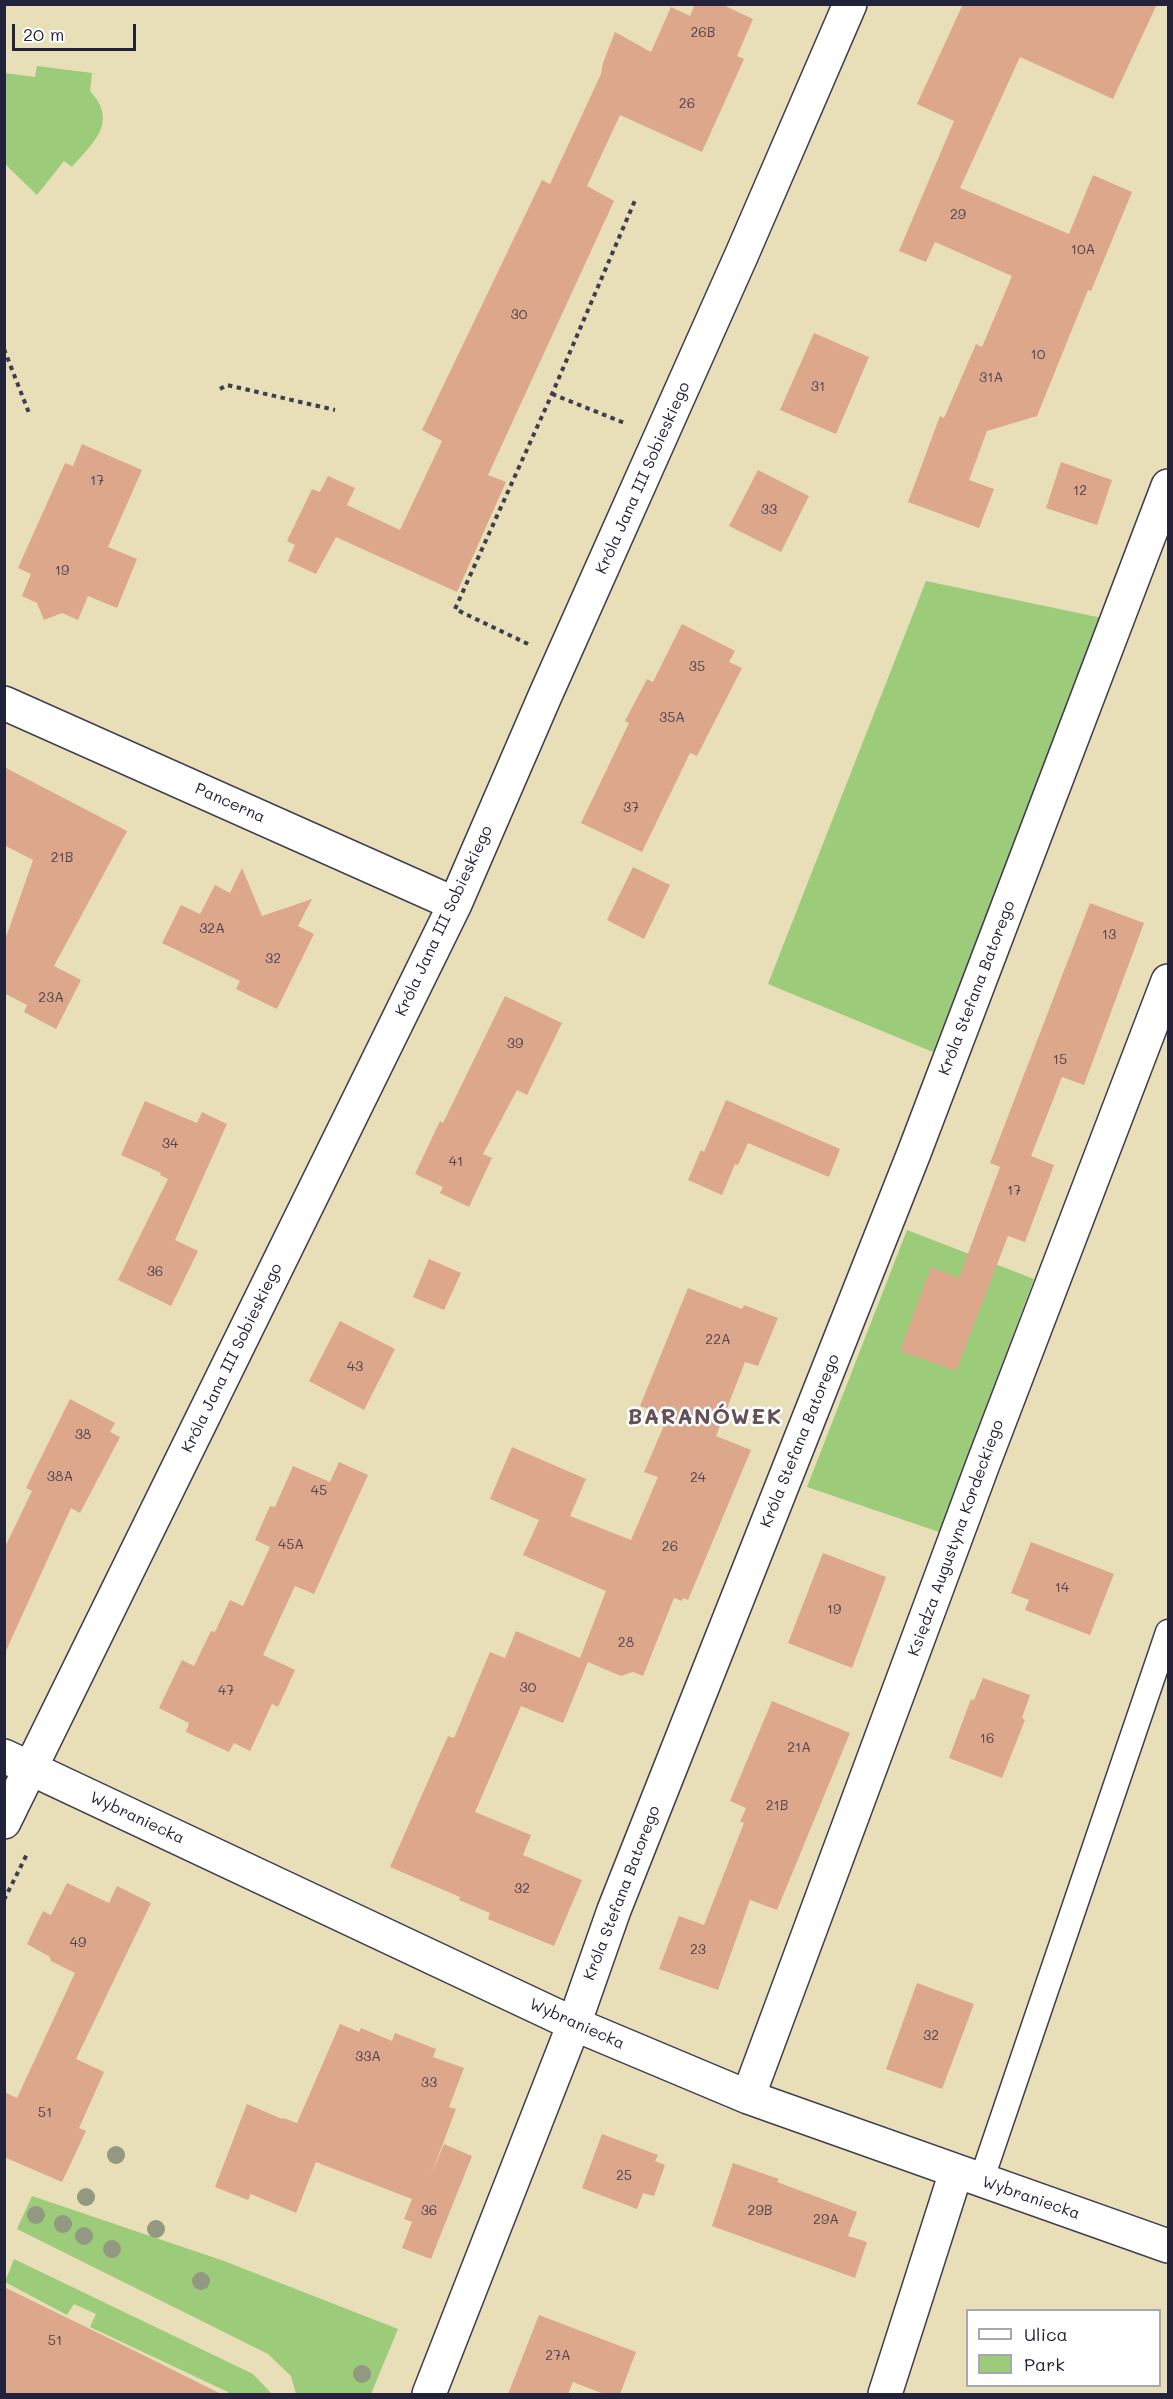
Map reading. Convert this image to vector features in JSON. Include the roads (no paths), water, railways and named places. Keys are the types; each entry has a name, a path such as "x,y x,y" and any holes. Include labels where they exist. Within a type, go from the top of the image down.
{"street":[{"name":"Króla Jana III Sobieskiego","path":"4,1821 17,1762 455,904 545,696 733,276 850,4"},
{"name":"Króla Stefana Batorego","path":"429,2394 574,2024 614,1910 914,1153 1168,486"},
{"name":"Pancerna","path":"4,702 455,904"},
{"name":"Księdza Augustyna Kordeckiego","path":"748,2097 983,1464 1168,981"},
{"name":"Wybraniecka","path":"17,1762 574,2024 748,2097 1168,2246"},
{"path":"885,2394 968,2176"}],"lane":[{"path":"968,2176 1168,1632"}],"district":[{"name":"BARANÓWEK","path":"705,1417"}]}
